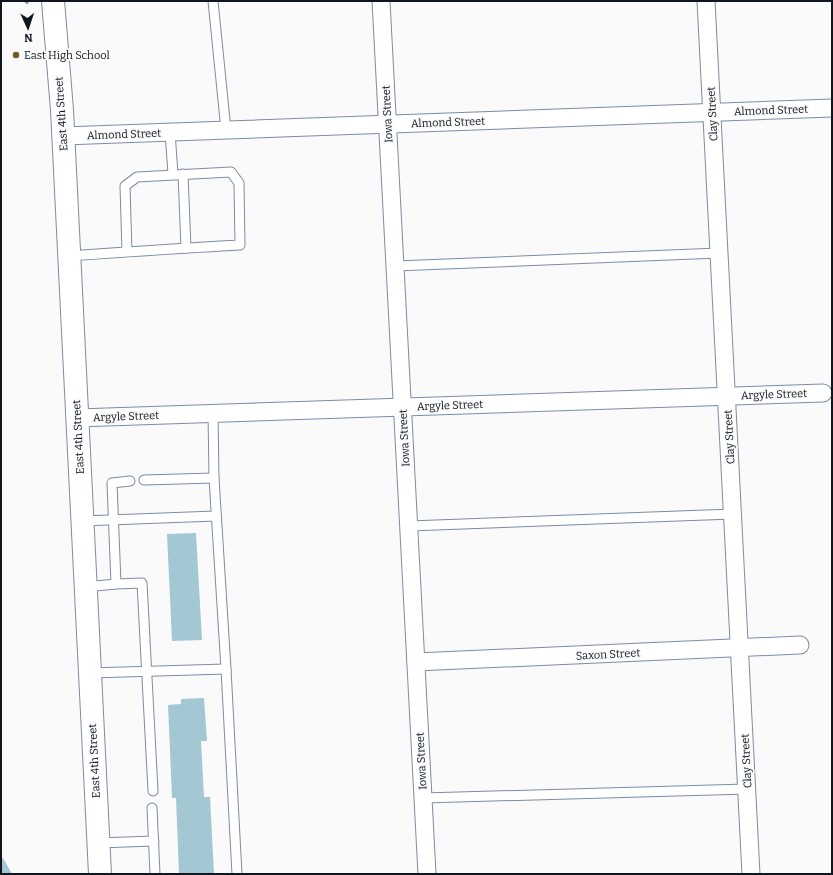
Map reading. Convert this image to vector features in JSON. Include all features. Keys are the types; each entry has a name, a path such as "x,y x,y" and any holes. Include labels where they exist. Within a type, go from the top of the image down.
{"street":[{"name":"East 4th Street","path":"53,1 62,110 100,874"},
{"name":"Iowa Street","path":"381,1 427,874"},
{"name":"Clay Street","path":"706,1 751,874"},
{"name":"Almond Street","path":"63,136 832,108"},
{"name":"Argyle Street","path":"77,418 823,393"},
{"name":"Saxon Street","path":"416,662 800,645"}],"lane":[{"path":"213,1 226,130"},
{"path":"170,132 173,174"},
{"path":"69,256 240,245 239,183 231,172 137,177 125,186 127,252"},
{"path":"183,174 186,248"},
{"path":"395,266 719,253"},
{"path":"213,413 214,478 237,874"},
{"path":"144,480 214,478"},
{"path":"116,584 112,482 130,481"},
{"path":"409,526 733,514"},
{"path":"82,521 216,516"},
{"path":"85,587 142,583 153,791"},
{"path":"89,673 226,669"},
{"path":"423,798 747,789"},
{"path":"152,808 155,874"},
{"path":"98,843 154,841"}],"path":[{"path":"25,1 29,4"}],"building":[{"path":"196,533 202,640 172,641 167,534"},
{"path":"204,698 207,741 201,741 204,797 210,797 214,874 179,874 176,798 172,798 168,705 181,704 181,699"},
{"path":"3,858 12,874 1,874 1,859"}],"place":[{"name":"East High School","path":"16,55"}]}
